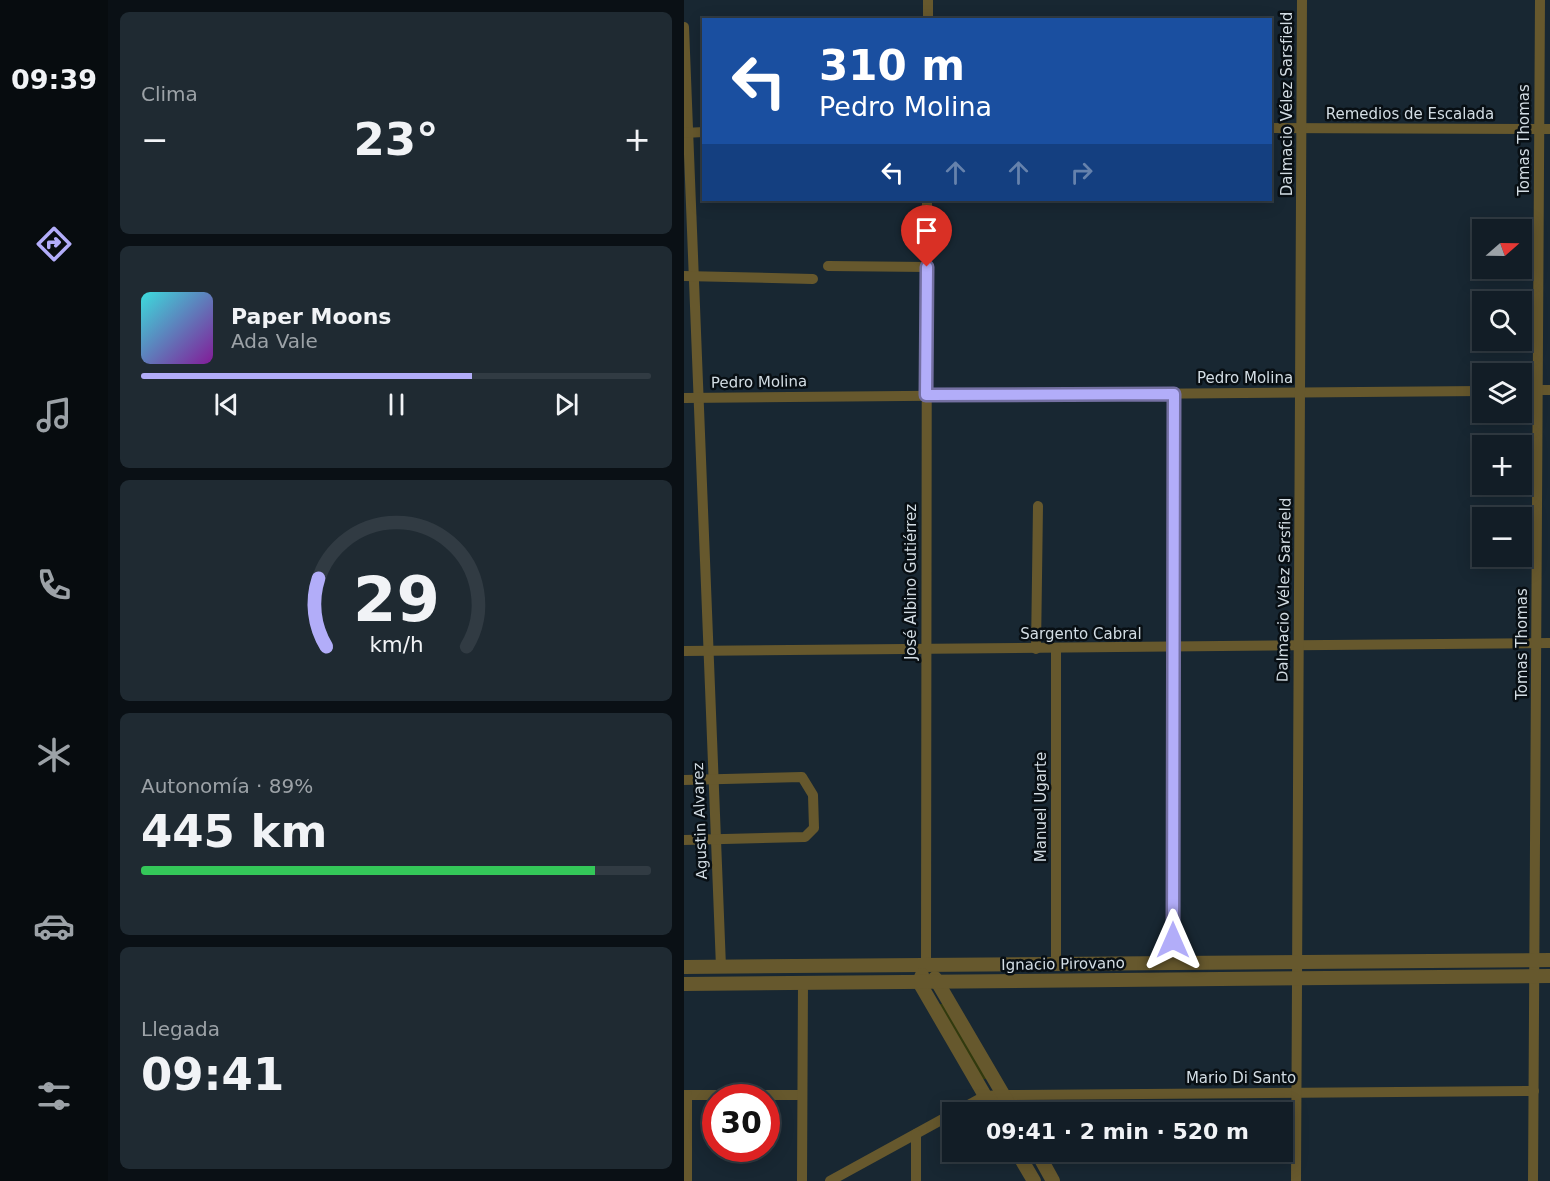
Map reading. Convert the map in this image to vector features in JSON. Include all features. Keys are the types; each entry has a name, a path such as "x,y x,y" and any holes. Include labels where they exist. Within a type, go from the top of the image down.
{"street":[{"path":"928,0 928,18"},
{"name":"Dalmacio Vélez Sarsfield","path":"1296,1181 1302,0"},
{"name":"Tomas Thomas","path":"1533,1181 1537,390 1545,129 1540,0"},
{"name":"Agustin Alvarez","path":"684,27 689,277 700,398 720,967"},
{"name":"Remedios de Escalada","path":"1272,128 1545,129"},
{"path":"687,133 702,132"},
{"name":"José Albino Gutiérrez","path":"926,965 927,201"},
{"path":"828,266 927,267"},
{"path":"689,277 813,279"},
{"path":"1532,390 1550,390"},
{"name":"Pedro Molina","path":"684,398 1472,391"},
{"path":"1173,963 1174,394"},
{"path":"1036,650 1038,506"},
{"name":"Sargento Cabral","path":"684,651 1036,650 1550,643"},
{"name":"Manuel Ugarte","path":"1056,649 1056,964"},
{"path":"684,780 802,777 813,795 814,828 805,837 684,840"},
{"name":"Ignacio Pirovano","path":"684,967 1550,960"},
{"path":"926,965 1007,1102"},
{"path":"926,965 919,982 989,1102"},
{"path":"785,966 786,983"},
{"path":"820,966 820,983"},
{"name":"Ignacio Pirovano","path":"684,984 1550,976"},
{"path":"802,1181 803,983"},
{"name":"Mario Di Santo","path":"974,1102 985,1096 1003,1095 1534,1091"},
{"path":"687,1181 685,1095 802,1095"},
{"name":"Mario Di Santo","path":"830,1181 942,1119"},
{"path":"916,1134 916,1181"},
{"path":"1023,1162 1032,1179"},
{"path":"1042,1162 1053,1181"}],"green space":[{"path":"938,1004 943,1004 987,1079 982,1079"}],"route":[{"path":"927,267 926,395 1174,394 1173,940"}]}
